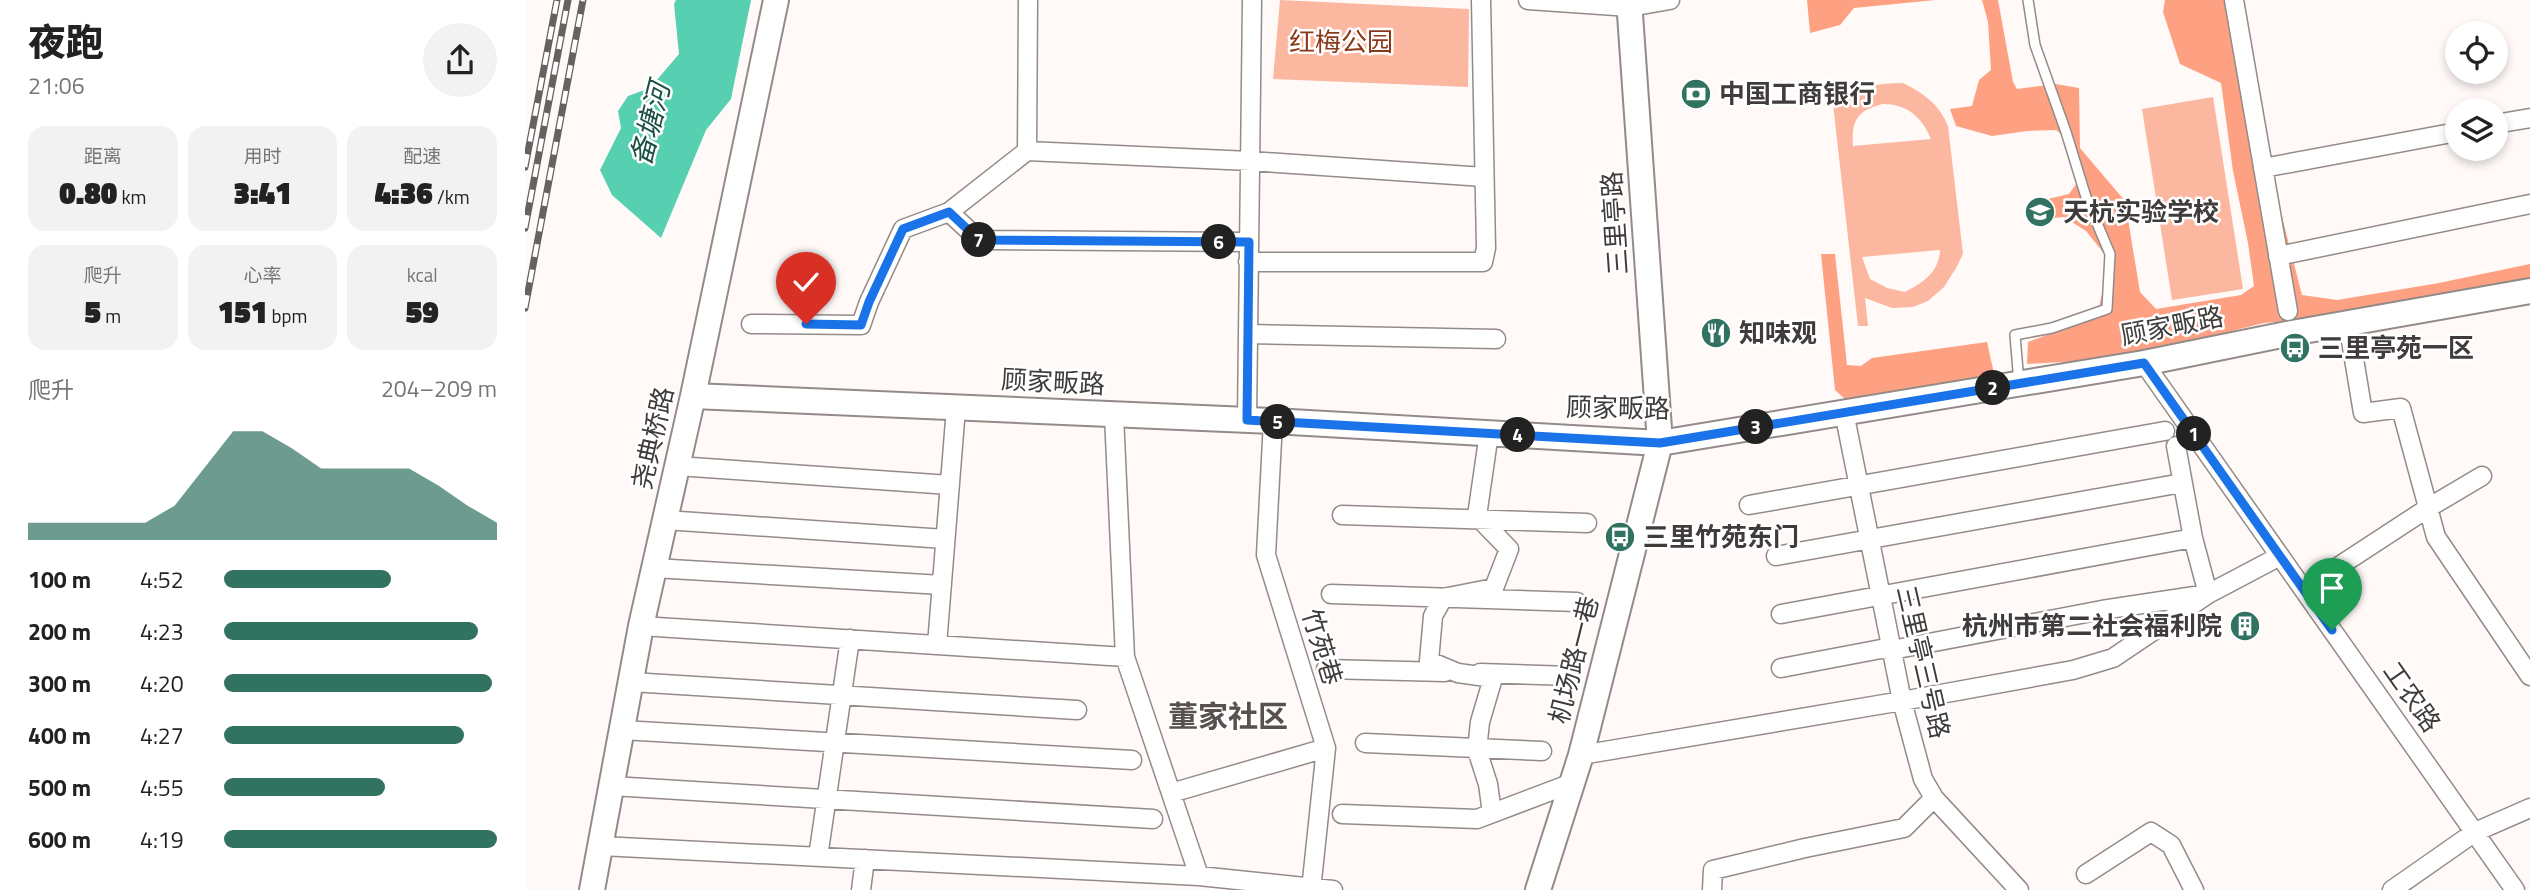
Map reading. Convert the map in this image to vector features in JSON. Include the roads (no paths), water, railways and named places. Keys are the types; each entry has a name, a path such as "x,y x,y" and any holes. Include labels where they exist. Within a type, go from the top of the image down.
{"street":[{"name":"尧典桥路","path":"592,890 641,626 693,396 776,0"},
{"path":"1027,152 1028,0"},
{"path":"1247,420 1251,0"},
{"path":"1248,262 1483,262 1486,248 1481,0"},
{"path":"1528,0 1629,4 1670,0"},
{"path":"2234,0 2288,311"},
{"name":"三里亭路","path":"1629,4 1660,443"},
{"path":"2508,122 2530,118"},
{"path":"2263,168 2445,134"},
{"path":"751,324 861,325 903,229 949,212 1027,152 1250,161 1484,177"},
{"path":"2278,256 2530,204"},
{"path":"949,212 979,240 1249,242"},
{"name":"顾家畈路","path":"693,396 1273,421 1660,443 2144,363 2530,290"},
{"path":"2348,323 2363,413 2400,408 2436,537 2530,676"},
{"path":"1248,334 1496,339"},
{"name":"工农路","path":"2144,363 2515,890"},
{"path":"937,645 955,408"},
{"name":"三里亭三号路","path":"1844,412 1902,701 1923,779 1934,798 2018,890"},
{"path":"1114,415 1125,657 1199,876"},
{"name":"竹苑巷","path":"1273,421 1266,555 1326,748 1311,889"},
{"path":"1749,505 2165,431"},
{"path":"1489,433 1478,516 1509,550 1494,588 1443,598 1433,616 1429,661 1458,673 1493,678 1480,722 1477,747 1488,784 1492,813"},
{"name":"机场路一巷","path":"1538,890 1581,754 1660,443"},
{"path":"2176,446 2193,538 2208,594"},
{"path":"677,466 950,485"},
{"path":"2304,589 2482,476"},
{"path":"1776,555 2182,484"},
{"path":"1342,515 1587,523"},
{"path":"665,520 945,539"},
{"path":"1781,614 2193,538"},
{"path":"1581,754 2073,670 2113,658 2208,594 2280,556"},
{"path":"654,568 942,585"},
{"path":"1331,594 1577,602"},
{"path":"1781,668 2102,610 2208,594"},
{"path":"641,626 1125,657"},
{"path":"818,857 850,639"},
{"path":"1326,668 1571,676"},
{"path":"631,682 1077,710"},
{"path":"622,730 1132,760"},
{"path":"1365,743 1542,751"},
{"path":"1171,793 1326,748"},
{"path":"1342,814 1477,819 1572,783"},
{"path":"612,786 1153,819"},
{"path":"1712,890 1713,870 1904,828 1934,798"},
{"path":"2392,890 2475,832 2530,808"},
{"path":"2086,874 2151,832 2171,845 2194,890"},
{"path":"601,846 1199,876 1333,890"},
{"path":"861,890 865,859"}],"lane":[{"path":"2019,383 2015,335 2052,328 2107,309 2110,254 2086,198 2035,45 2028,0"}],"water":[{"name":"备塘河","path":"676,0 751,0 731,99 706,130 661,238 612,195 600,170 621,128 618,111 628,96 650,88 679,54 674,4"}],"railway":[{"path":"525,167 557,0"},
{"path":"525,228 568,0"},
{"path":"525,308 583,0"}],"place":[{"name":"中国工商银行","path":"1696,94"},
{"name":"天杭实验学校","path":"2040,212"},
{"name":"知味观","path":"1716,333"},
{"name":"三里亭苑一区","path":"2295,348"},
{"name":"三里竹苑东门","path":"1620,537"},
{"name":"杭州市第二社会福利院","path":"2245,626"}],"district":[{"name":"董家社区","path":"1228,717"}],"park label":[{"name":"红梅公园","path":"1341,42"}]}
